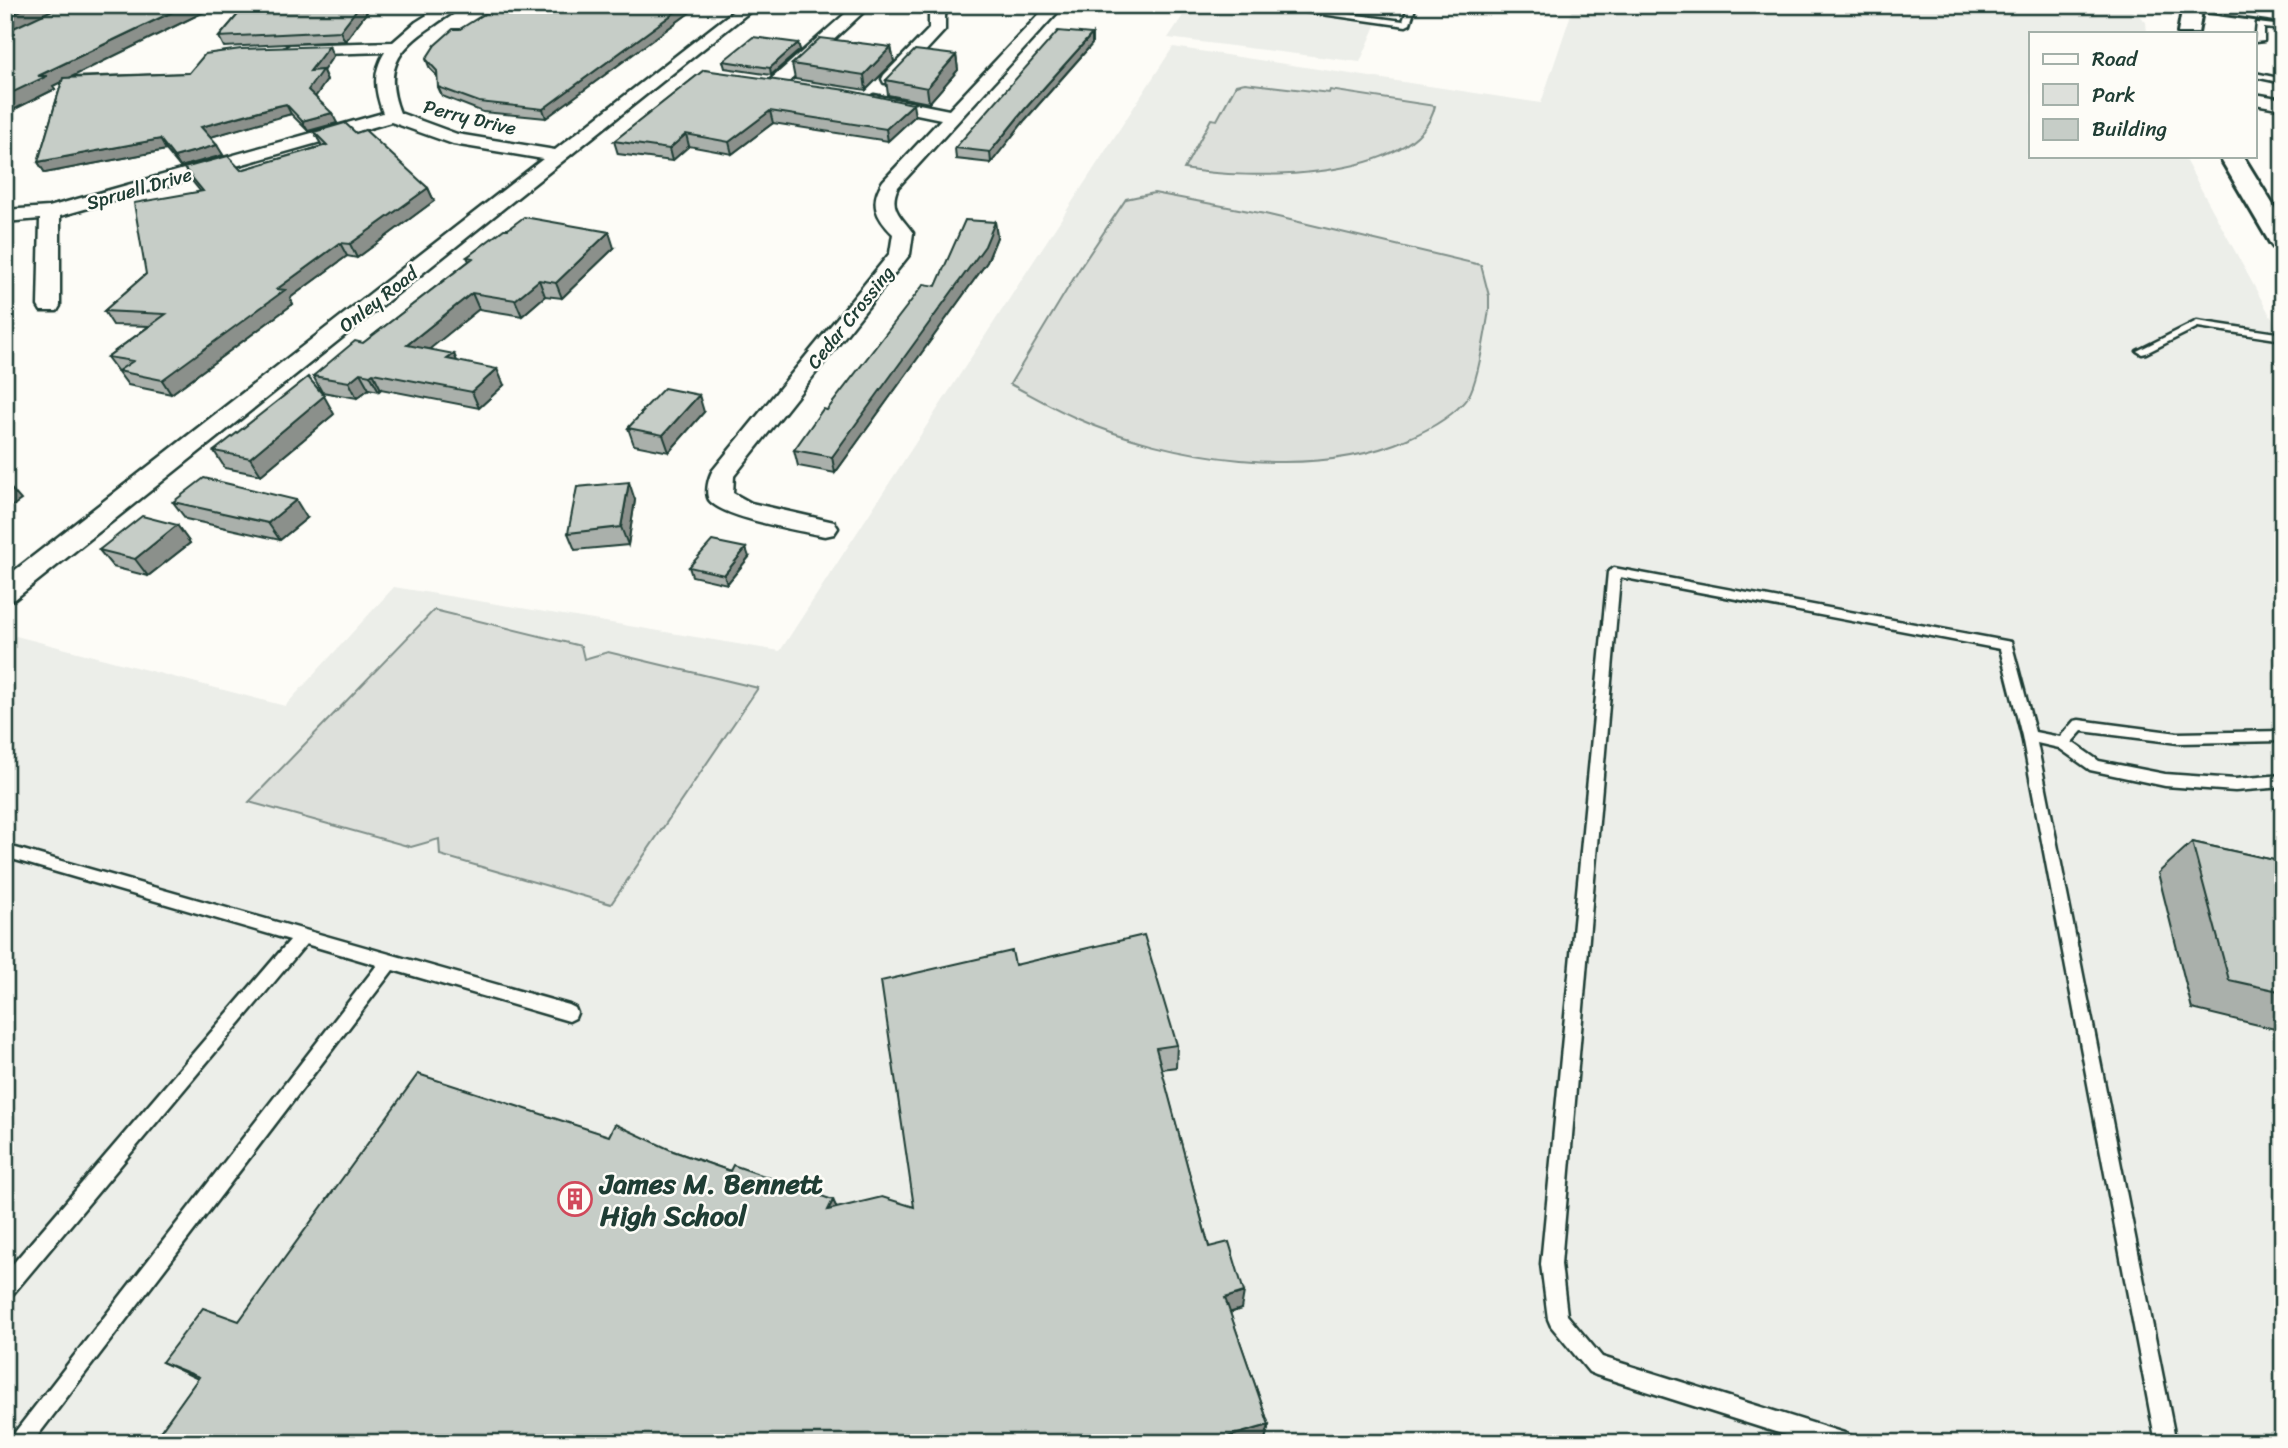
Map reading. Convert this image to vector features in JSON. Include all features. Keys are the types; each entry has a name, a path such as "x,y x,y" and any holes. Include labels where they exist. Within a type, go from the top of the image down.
{"main road":[{"path":"2188,32 2193,5"},
{"path":"2202,5 2277,22"},
{"path":"2233,158 2271,209 2283,243"}],"street":[{"path":"271,51 395,47 419,27 454,5"},
{"name":"Onley Road","path":"5,592 751,5"},
{"path":"776,84 864,5"},
{"path":"871,99 937,30 937,14 946,5"},
{"path":"849,95 953,116 1057,5"},
{"name":"Perry Drive","path":"395,47 386,68 383,88 393,116 416,127 470,142 559,156"},
{"path":"669,68 696,72"},
{"path":"750,80 800,87"},
{"path":"2256,99 2283,104"},
{"name":"Spruell Drive","path":"5,216 50,213 393,116"},
{"name":"Cedar Crossing","path":"825,528 743,509 720,497 722,475 900,254 903,233 886,215 884,196 890,185 953,116"},
{"path":"49,306 50,213"}],"lane":[{"path":"1262,5 1406,24 1413,5"},
{"path":"1354,18 1360,5"},
{"path":"2256,40 2260,41 2260,25 2277,22"},
{"path":"2256,75 2283,81"},
{"path":"2142,351 2197,324 2283,337"},
{"path":"1844,1443 1596,1365 1558,1319 1551,1264 1614,572 2006,645 2028,736 2166,1443"},
{"path":"2063,743 2080,725 2178,738 2283,736"},
{"path":"2028,736 2063,743 2095,766 2165,780 2235,785 2283,780"},
{"path":"5,851 569,1013"},
{"path":"5,1287 303,936"},
{"path":"19,1443 390,961"}],"shaded area":[{"path":"1190,5 1385,5 1360,62 1168,38"},
{"path":"1574,5 2108,5 2131,9 2146,22 2147,32 2029,32 2029,158 2184,158 2283,339 2283,1443 5,1443 5,645 16,636 285,706 394,587 780,651 1173,47 1541,103"}],"green space":[{"path":"1245,83 1329,93 1330,90 1435,106 1422,131 1397,150 1364,163 1285,174 1246,175 1184,169 1211,119 1217,120 1236,85"},
{"path":"1154,193 1265,214 1481,265 1489,296 1489,310 1478,368 1468,397 1440,422 1407,439 1369,452 1328,459 1285,462 1241,460 1154,445 1076,418 1010,384 1080,268 1126,199"},
{"path":"434,610 581,646 584,659 608,652 758,688 611,904 440,855 439,839 411,847 249,802"}],"building":[{"path":"5,5 31,5 5,18"},
{"path":"63,5 187,5 38,76 47,76 5,96 5,32"},
{"path":"246,5 360,5 340,31 219,37"},
{"path":"506,5 685,5 543,109 479,102 438,87 437,71 426,59 435,45 453,29 460,29 486,13"},
{"path":"1058,31 1092,34 990,152 955,148"},
{"path":"753,37 798,43 770,68 723,61"},
{"path":"820,38 891,47 864,75 792,64"},
{"path":"329,46 310,71 322,70 308,90 332,113 302,121 286,104 201,127 217,145 174,157 160,139 38,162 63,78 189,73 205,54 241,49"},
{"path":"915,50 956,55 927,88 886,80"},
{"path":"704,70 846,90 913,104 886,129 770,111 729,142 686,134 669,149 614,141"},
{"path":"345,123 356,133 365,130 428,188 350,244 340,243 277,289 285,290 162,380 118,371 133,361 107,357 166,314 104,311 146,274 134,203 203,191 184,168 228,156 241,170 327,145 314,132"},
{"path":"524,217 609,232 556,283 539,280 515,300 472,293 407,345 454,354 447,359 497,369 472,392 373,373 360,373 349,382 313,376 355,341 363,343 473,258 467,257"},
{"path":"965,220 995,222 985,246 832,457 794,450 823,409 827,410 924,284 936,286"},
{"path":"308,377 324,396 250,458 214,451"},
{"path":"664,388 699,395 663,435 628,428 641,412"},
{"path":"204,478 296,500 268,523 173,502"},
{"path":"629,482 621,527 568,533 577,487"},
{"path":"142,516 177,525 135,559 99,550"},
{"path":"712,541 746,548 724,575 689,567"},
{"path":"2192,842 2283,862 2283,992 2229,980"},
{"name":"James M. Bennett High School","path":"1144,935 1177,1045 1156,1048 1209,1247 1229,1242 1244,1292 1225,1298 1269,1425 1206,1443 1156,1443 1155,1439 1142,1443 152,1443 199,1377 162,1362 203,1308 239,1321 418,1074 609,1136 615,1124 673,1151 730,1171 733,1165 833,1200 828,1210 882,1197 914,1207 881,981 1012,951 1015,965"}],"place":[{"name":"James M. Bennett High School","path":"575,1199"}]}
